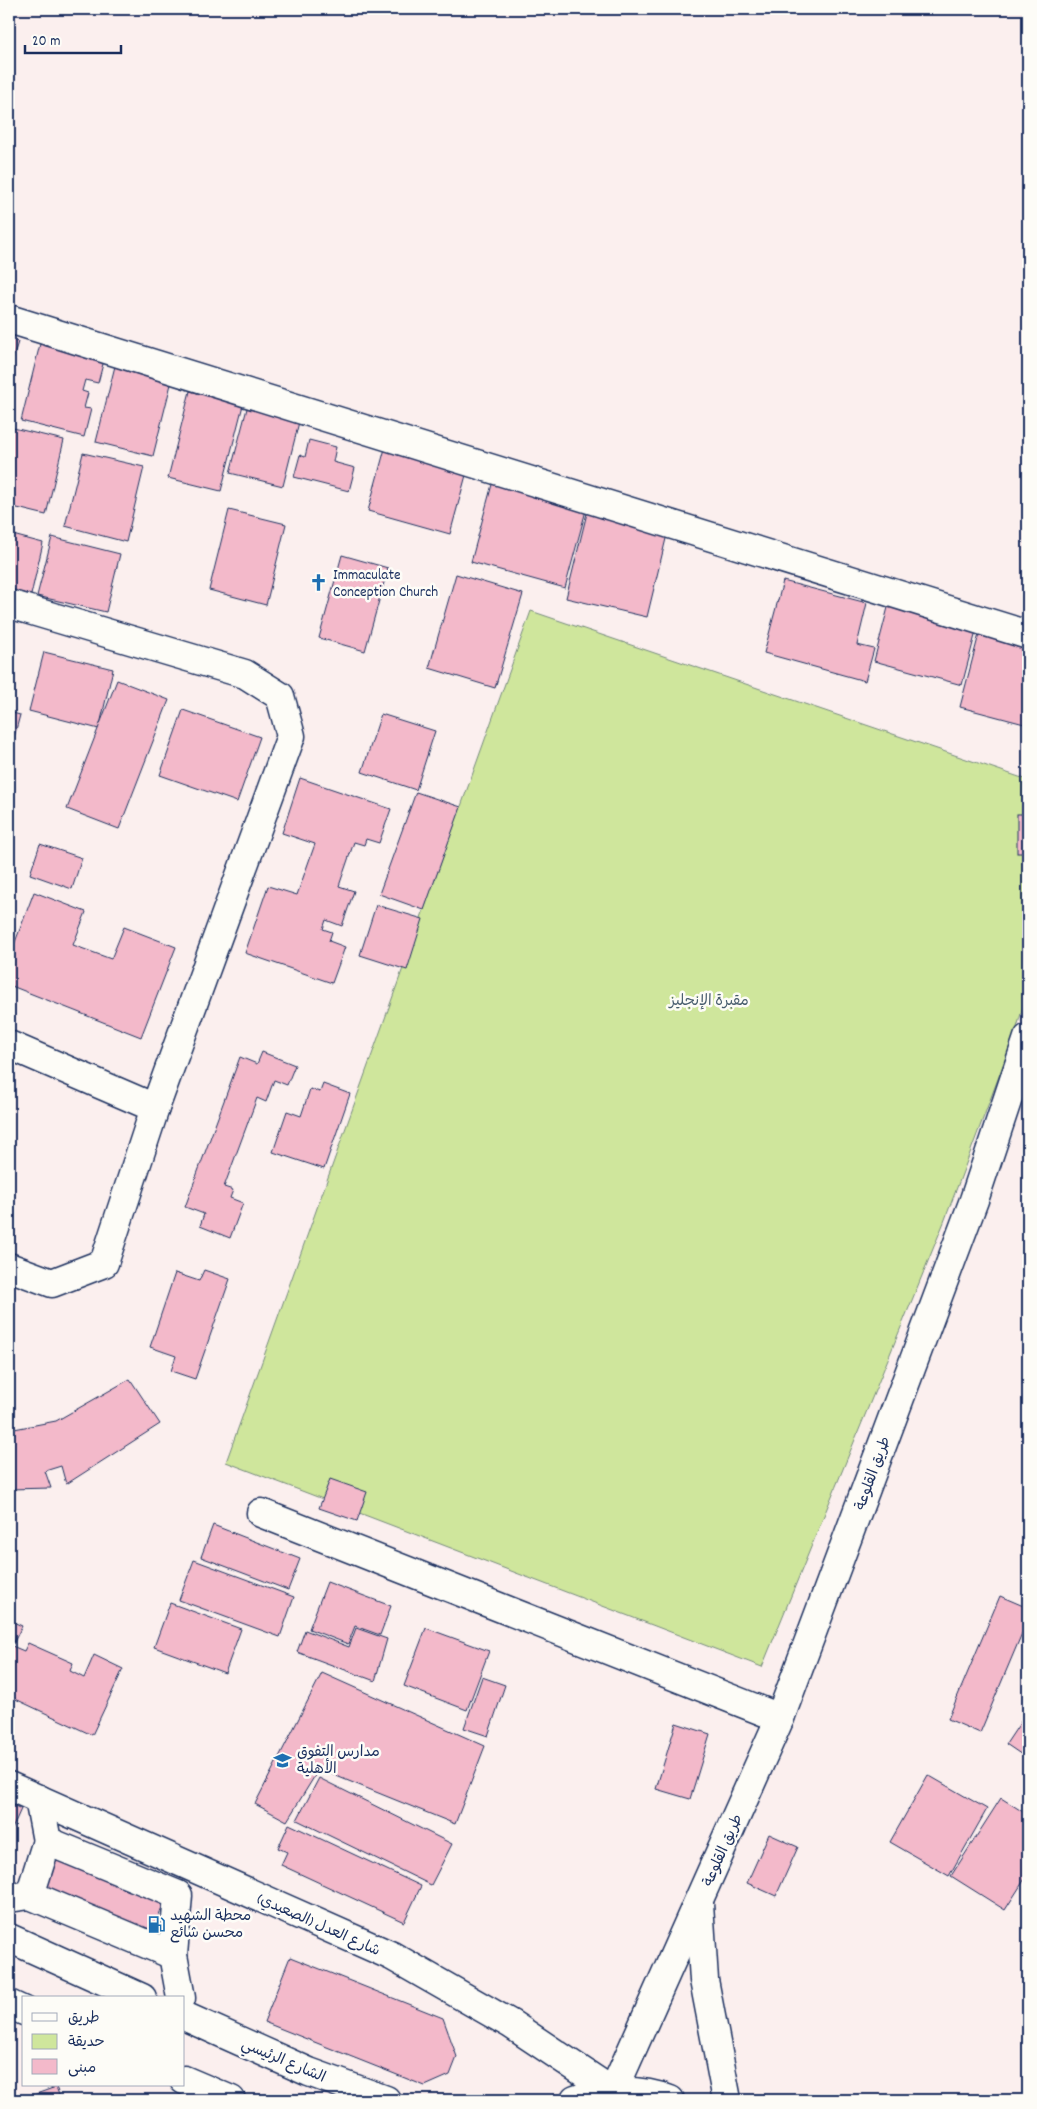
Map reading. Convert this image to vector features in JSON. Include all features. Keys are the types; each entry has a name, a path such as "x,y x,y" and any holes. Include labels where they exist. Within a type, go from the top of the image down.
{"street":[{"path":"9,319 1028,634"},
{"path":"9,604 245,674 280,696 291,736 155,1108 104,1264 52,1283 9,1267"},
{"name":"طريق القلوعة","path":"613,2092 780,1718 974,1200 1028,1038"},
{"path":"9,1045 155,1108"},
{"path":"261,1513 780,1718"},
{"name":"شارع العدل (الصعيدي)","path":"9,1786 392,1956 510,2024 613,2092"},
{"path":"38,1799 47,1841 19,1897 173,1955"},
{"path":"47,1841 178,1895 173,1955 181,1996"},
{"path":"699,1902 704,1980 726,2100"},
{"path":"9,1938 138,1996"},
{"path":"9,2004 22,2010"},
{"name":"الشارع الرئيسي","path":"185,2010 309,2072 386,2100"},
{"path":"185,2080 231,2100"},
{"path":"575,2100 613,2092 659,2096 670,2100"}],"green space":[{"name":"مقبرة الإنجليز","path":"531,611 1028,780 1028,989 1016,1031 944,1222 762,1667 226,1462"}],"building":[{"path":"9,339 18,342 9,370"},
{"path":"40,344 104,360 98,383 85,380 82,391 88,393 84,408 91,409 84,437 21,421"},
{"path":"116,362 173,376 153,456 96,442"},
{"path":"190,391 243,405 221,491 168,478"},
{"path":"250,397 302,410 283,486 230,473"},
{"path":"9,427 64,440 46,515 9,506"},
{"path":"390,430 472,453 450,534 368,511"},
{"path":"309,440 336,447 333,462 355,468 349,491 294,477 300,455 305,457"},
{"path":"83,453 144,467 126,542 65,526"},
{"path":"494,477 588,503 565,588 471,562"},
{"path":"590,501 670,522 647,617 566,598"},
{"path":"229,510 286,524 266,605 209,590"},
{"path":"9,534 43,543 31,595 9,590"},
{"path":"52,537 120,554 106,612 37,596"},
{"path":"342,555 388,568 365,651 319,638"},
{"path":"456,574 523,594 495,688 429,668"},
{"path":"783,581 867,603 857,645 874,649 865,681 764,653"},
{"path":"891,596 979,620 962,685 874,661"},
{"path":"984,615 1028,627 1028,725 960,707"},
{"path":"44,652 113,669 99,729 29,711"},
{"path":"117,680 169,700 119,829 67,809"},
{"path":"183,710 260,737 237,802 160,775"},
{"path":"9,712 20,715 9,756"},
{"path":"381,714 435,731 416,790 362,772"},
{"path":"300,778 391,809 379,843 366,839 364,845 354,842 339,886 354,891 342,926 326,920 323,929 332,932 329,941 345,947 332,983 245,953 268,886 297,895 315,844 282,833"},
{"path":"416,792 461,807 424,910 379,894"},
{"path":"1017,814 1028,814 1028,853 1017,853"},
{"path":"40,844 82,858 72,889 30,874"},
{"path":"34,892 86,912 73,945 111,959 124,927 176,947 141,1037 9,985 9,958"},
{"path":"376,905 423,919 407,970 360,955"},
{"path":"262,1052 295,1065 287,1085 274,1080 266,1102 257,1098 224,1187 233,1190 230,1198 243,1203 230,1238 200,1226 204,1214 185,1207 240,1057 257,1064"},
{"path":"323,1084 350,1094 324,1169 273,1152 287,1111 301,1116 310,1089 320,1092"},
{"path":"204,1270 230,1279 195,1379 171,1371 176,1356 150,1347 175,1273 199,1281"},
{"path":"130,1379 160,1424 66,1484 61,1466 45,1471 51,1488 9,1489 9,1430 56,1421"},
{"path":"330,1479 367,1492 357,1521 319,1508"},
{"path":"213,1525 300,1559 288,1590 201,1557"},
{"path":"194,1560 294,1597 280,1637 179,1600"},
{"path":"327,1582 391,1606 380,1635 355,1626 348,1644 309,1629"},
{"path":"1000,1596 1028,1608 1028,1619 980,1733 948,1719"},
{"path":"170,1603 241,1629 225,1673 154,1647"},
{"path":"9,1620 22,1626 12,1646 24,1651 28,1643 73,1663 70,1671 84,1678 94,1655 123,1669 92,1735 9,1696"},
{"path":"356,1628 387,1639 375,1681 297,1652 305,1630 349,1647"},
{"path":"426,1628 489,1651 467,1710 404,1686"},
{"path":"322,1673 485,1746 455,1824 319,1769 287,1821 255,1804"},
{"path":"482,1677 505,1685 488,1736 464,1728"},
{"path":"1028,1711 1028,1759 1006,1744"},
{"path":"676,1723 710,1734 690,1799 656,1789"},
{"path":"928,1775 987,1809 949,1876 890,1842"},
{"path":"319,1778 452,1844 431,1885 297,1820"},
{"path":"1001,1798 1028,1815 1028,1874 1005,1910 951,1876"},
{"path":"9,1803 21,1809 12,1829 9,1828"},
{"path":"289,1824 421,1886 404,1922 281,1865 287,1852 278,1848"},
{"path":"769,1834 798,1847 776,1896 747,1883"},
{"path":"58,1858 164,1902 151,1935 44,1891"},
{"path":"290,1957 443,2018 457,2057 450,2075 425,2086 264,2022"},
{"path":"56,2087 61,2100 19,2100"}],"place":[{"name":"Immaculate Conception Church","path":"319,583"},
{"name":"مدارس التفوق الأهلية","path":"283,1760"},
{"name":"محطة الشهيد محسن شائع","path":"156,1924"}]}
